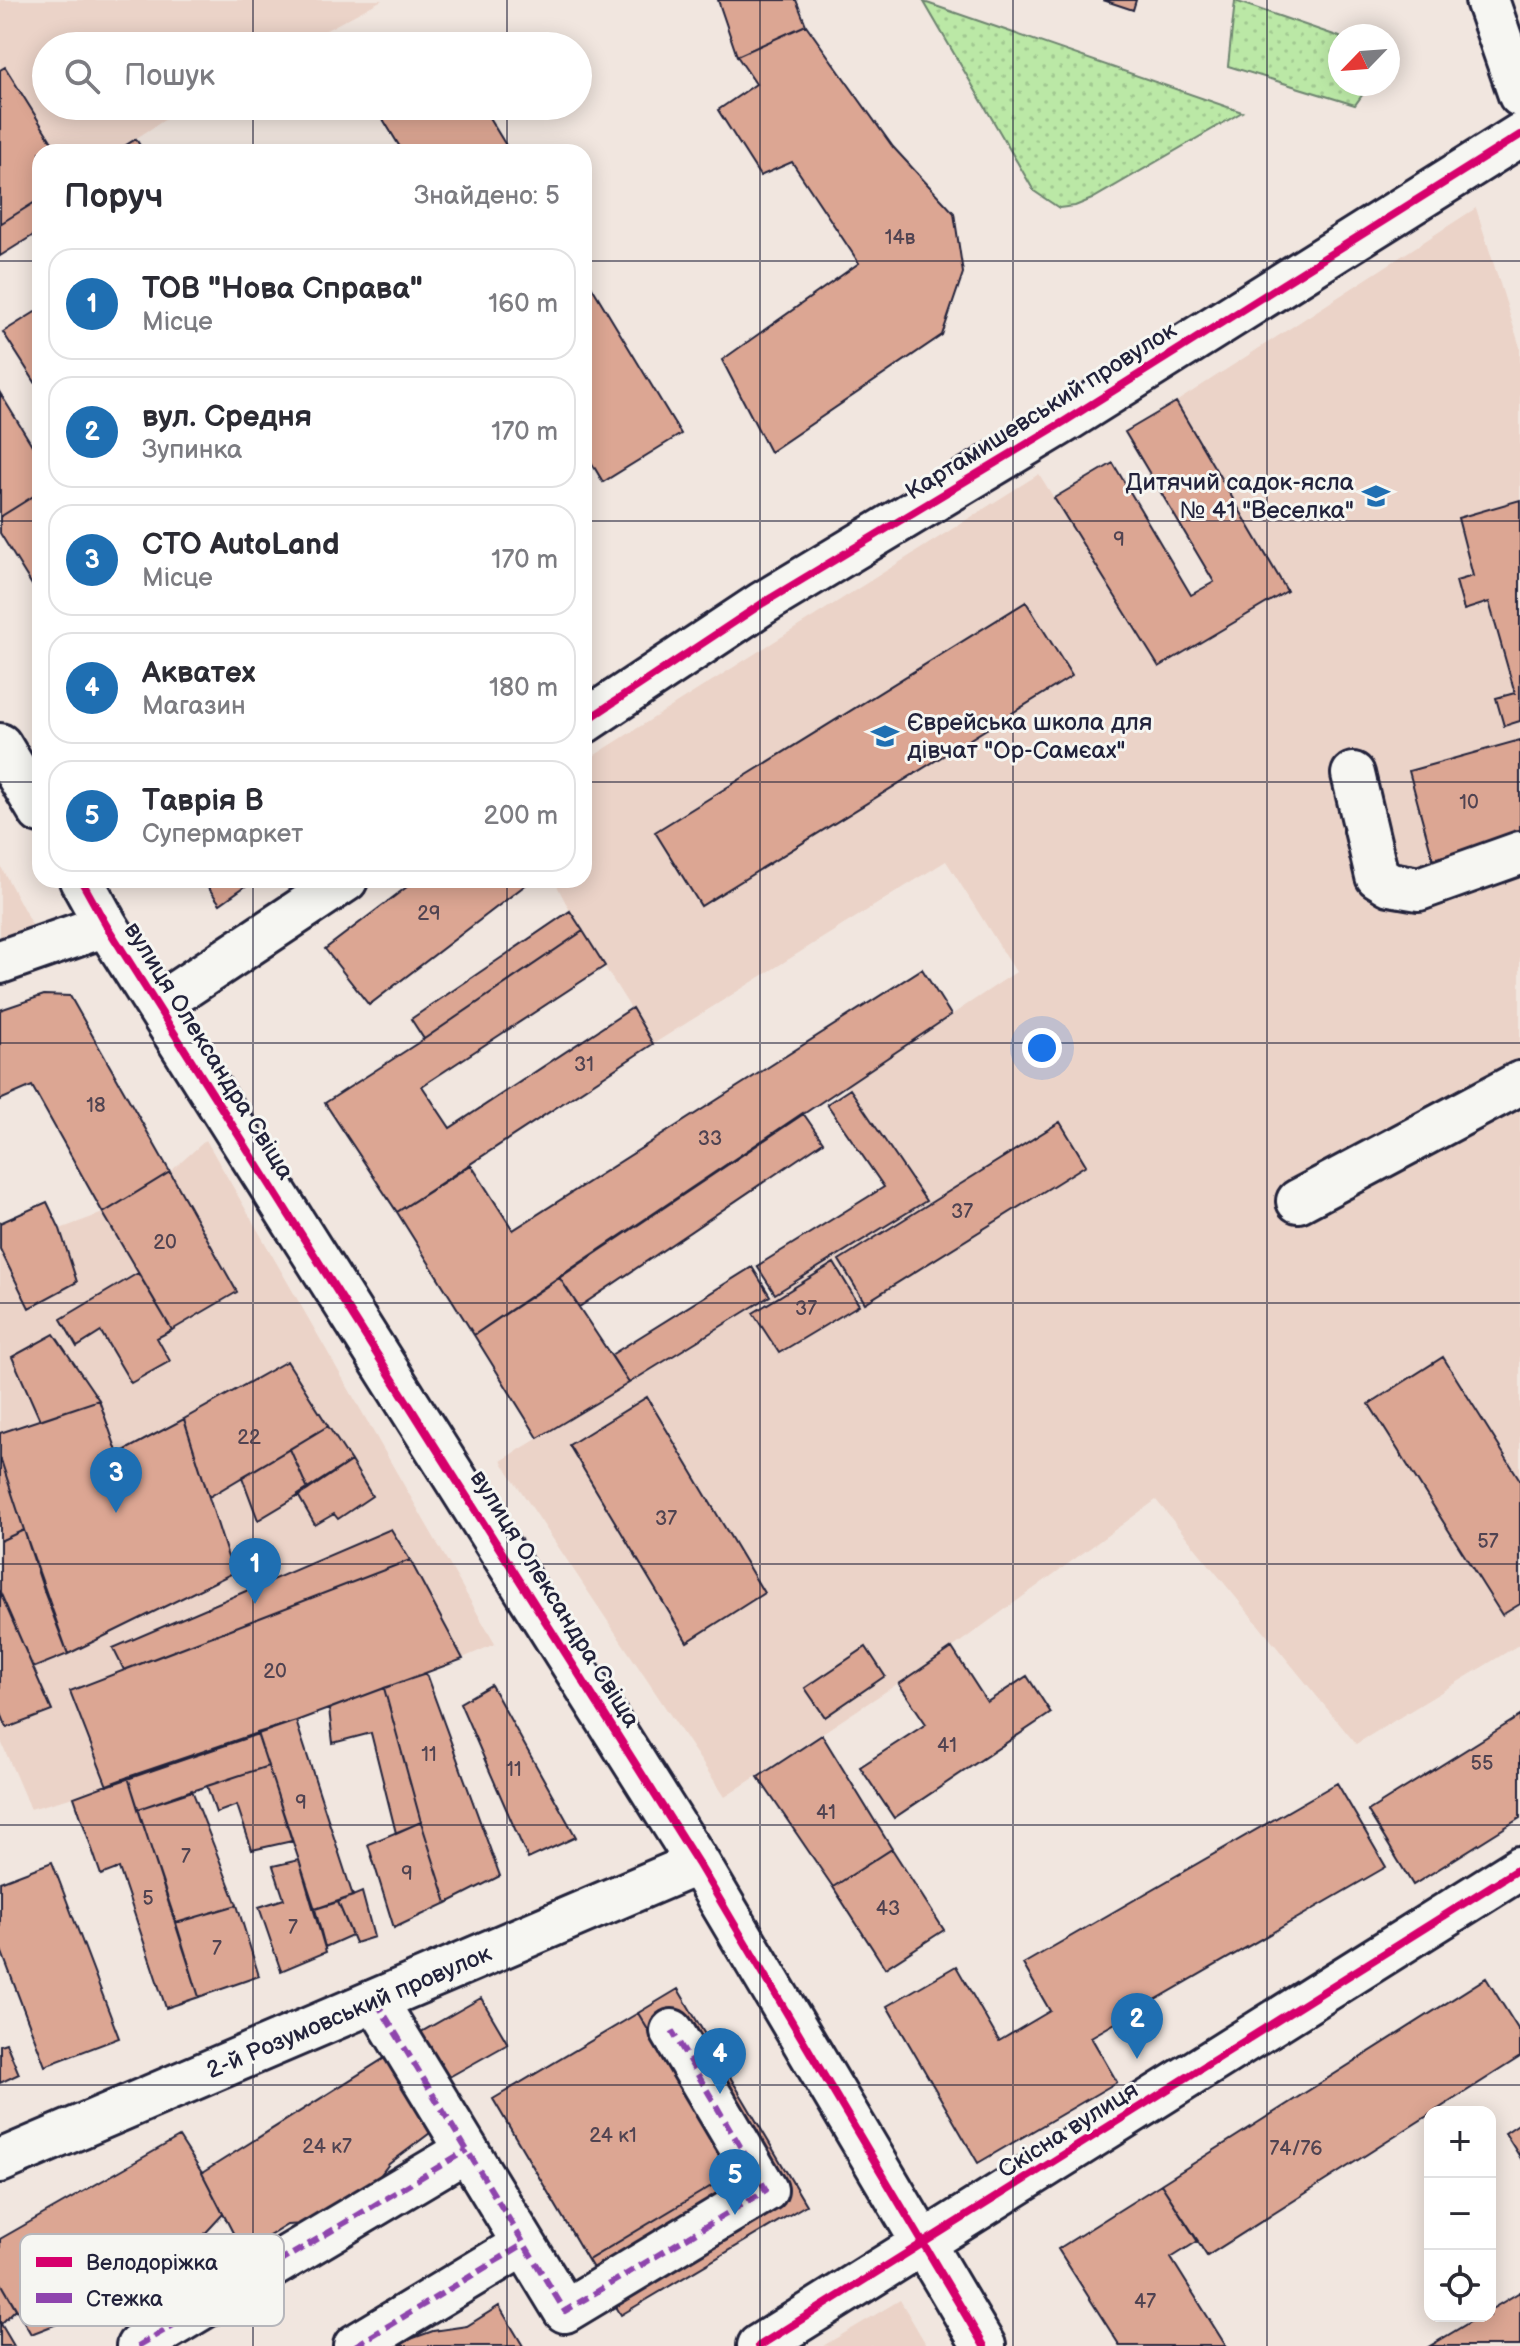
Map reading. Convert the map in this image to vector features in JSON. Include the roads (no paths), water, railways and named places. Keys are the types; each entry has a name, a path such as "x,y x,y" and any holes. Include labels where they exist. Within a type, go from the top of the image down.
{"street":[{"path":"1487,0 1520,95"},
{"name":"Картамишевський провулок","path":"592,717 763,603 1065,421 1520,135"},
{"path":"0,745 32,799"},
{"path":"1353,774 1377,876 1390,884 1419,889 1520,853"},
{"name":"вулиця Олександра Свіща","path":"85,888 698,1863 984,2346"},
{"path":"158,1005 334,888"},
{"path":"0,962 106,925"},
{"path":"1298,1201 1520,1083"},
{"name":"2-й Розумовський провулок","path":"0,2161 698,1863"},
{"name":"Cкісна вулиця","path":"759,2346 1520,1868"},
{"path":"376,2001 565,2311 766,2190 672,2031"},
{"path":"284,2259 467,2150"},
{"path":"355,2346 524,2244"},
{"path":"138,2346 172,2326"}],"place":[{"name":"Дитячий садок-ясла № 41 \"Веселка\"","path":"1376,496"},
{"name":"Єврейська школа для дівчат \"Ор-Самєах\"","path":"885,736"},
{"name":"СТО AutoLand","path":"116,1513"},
{"name":"ТОВ \"Нова Справа\"","path":"255,1604"},
{"name":"вул. Средня","path":"1137,2059"},
{"name":"Акватех","path":"720,2094"},
{"name":"Таврія В","path":"735,2215"}]}
